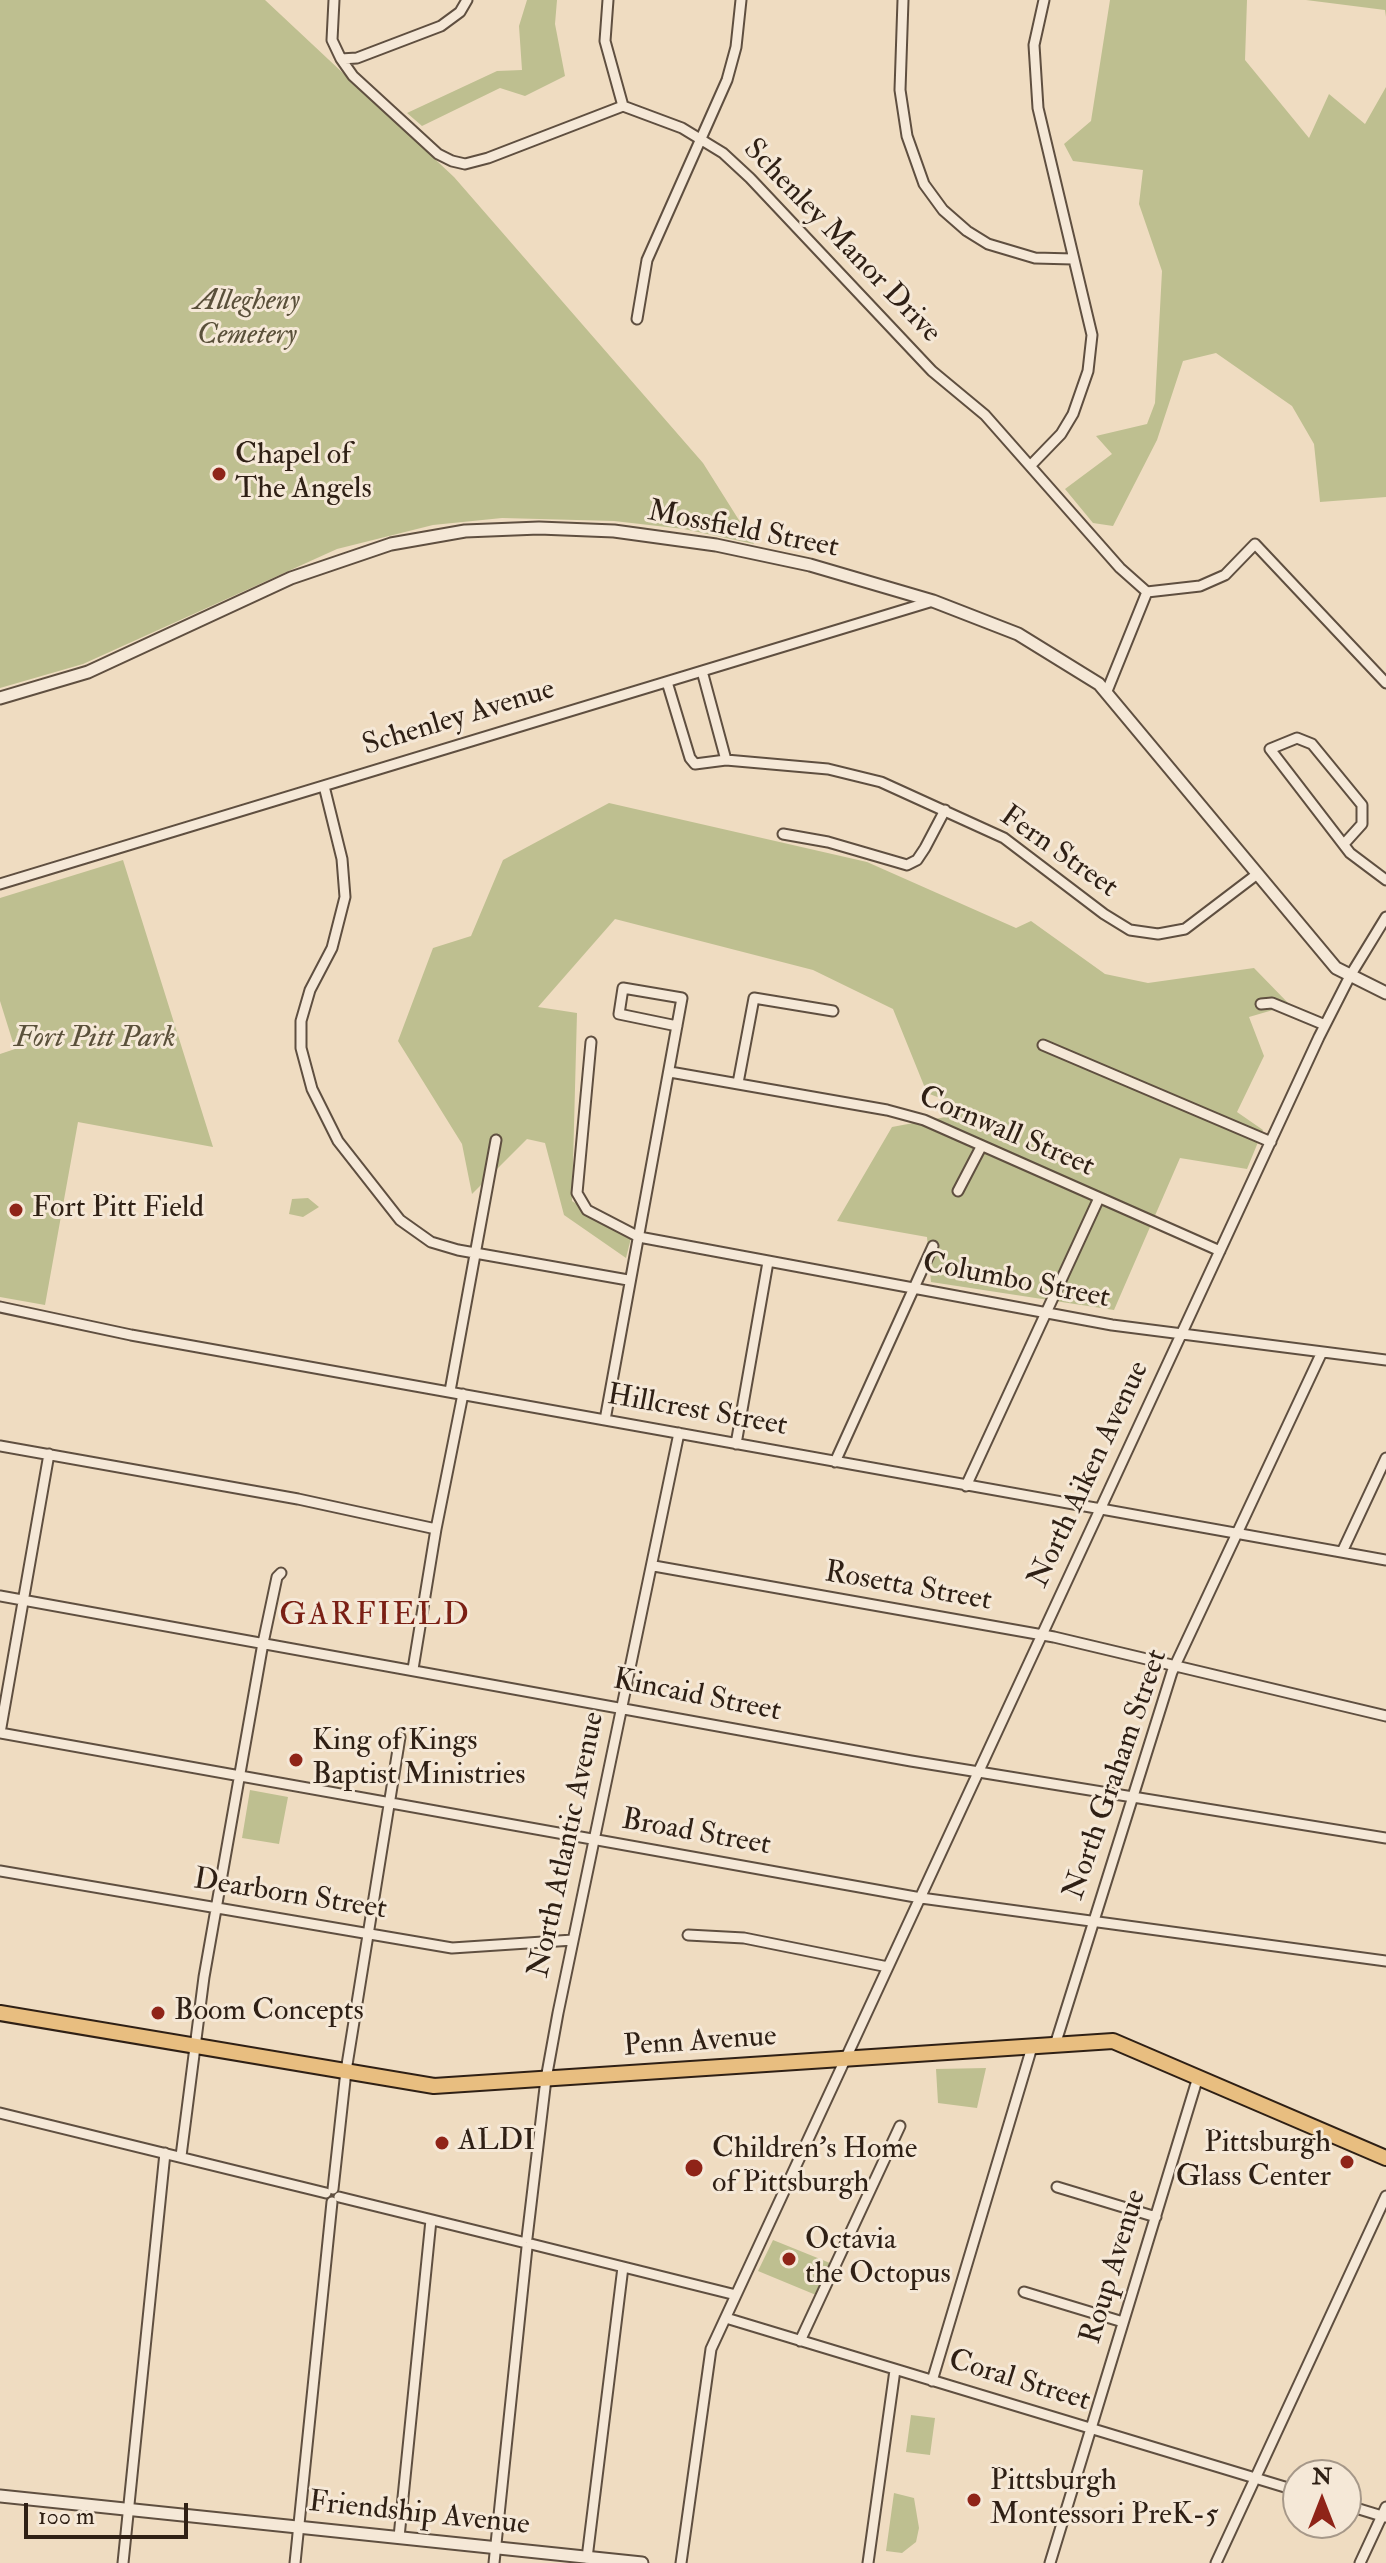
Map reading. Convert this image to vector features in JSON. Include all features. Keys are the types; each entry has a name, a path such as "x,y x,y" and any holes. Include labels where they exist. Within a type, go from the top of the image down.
{"main road":[{"name":"Penn Avenue","path":"0,2013 434,2086 1113,2041 1386,2158"}],"street":[{"path":"334,0 332,40 353,76 438,154 465,164 623,106 605,41 608,0"},
{"path":"341,59 357,58 441,26 460,12 467,0"},
{"path":"637,319 647,260 702,140 730,69 741,0"},
{"path":"903,0 900,90 907,136 924,184 943,210 988,244 1035,258 1073,259"},
{"path":"1032,464 1067,424 1088,371 1092,335 1038,108 1034,45 1044,0"},
{"name":"Schenley Manor Drive","path":"623,106 682,128 750,178 932,371 985,415 1032,464 1120,568 1147,592"},
{"name":"Mossfield Street","path":"0,698 88,672 341,559 391,544 465,531 539,528 661,536 810,565 933,601 1018,634 1107,691 1256,875 1336,968 1386,993"},
{"path":"1107,691 1147,592 1200,586 1225,575 1255,544 1385,678"},
{"name":"Schenley Avenue","path":"0,884 933,601"},
{"path":"702,671 726,760"},
{"name":"Fern Street","path":"667,682 690,758 695,764 726,760 828,769 881,782 1004,838 1104,914 1130,930 1158,934 1185,929 1256,875"},
{"path":"1344,844 1362,824 1362,805 1312,744 1297,738 1270,749 1344,844 1365,867 1386,880"},
{"path":"324,786 342,859 345,897 332,948 310,990 301,1021 301,1048 312,1089 338,1141 400,1220 431,1242 628,1280"},
{"path":"783,834 828,842 907,865 917,860 945,810"},
{"name":"North Aiken Avenue","path":"681,2563 711,2349 1325,1025 1386,917"},
{"path":"605,1420 628,1280 639,1237 670,1072 682,998 623,988 619,1014 677,1026"},
{"path":"738,1083 754,998 833,1011"},
{"path":"1261,1004 1272,1003 1325,1025"},
{"name":"Columbo Street","path":"591,1042 577,1193 587,1210 639,1237 1182,1334 1386,1360"},
{"path":"1043,1045 1271,1142"},
{"name":"Cornwall Street","path":"670,1072 887,1110 924,1120 1220,1251"},
{"path":"450,1391 496,1140"},
{"path":"958,1191 981,1147"},
{"path":"966,1486 1099,1198"},
{"path":"835,1462 933,1246"},
{"path":"736,1444 768,1262"},
{"name":"Hillcrest Street","path":"0,1307 131,1335 1386,1560"},
{"name":"North Graham Street","path":"1055,2045 1176,1665 1322,1352"},
{"path":"413,1669 436,1529 463,1394"},
{"name":"North Atlantic Avenue","path":"494,2563 546,2079 679,1433"},
{"path":"0,1446 298,1499 436,1529"},
{"path":"0,1733 49,1454"},
{"path":"1342,1552 1386,1458"},
{"name":"Rosetta Street","path":"654,1566 1042,1636 1386,1716"},
{"path":"181,2156 193,2046 216,1908 263,1643 277,1577 281,1573"},
{"name":"Kincaid Street","path":"0,1596 979,1771 1386,1838"},
{"name":"Broad Street","path":"0,1733 921,1898 1386,1961"},
{"path":"295,2563 346,2071 400,1737"},
{"name":"Dearborn Street","path":"0,1871 452,1948 573,1940"},
{"path":"688,1935 744,1938 888,1967"},
{"path":"932,2381 1032,2047"},
{"name":"Roup Avenue","path":"1050,2563 1198,2077"},
{"path":"0,2113 736,2295"},
{"path":"800,2341 900,2126"},
{"path":"123,2563 165,2153"},
{"path":"1057,2187 1156,2217"},
{"path":"1216,2563 1386,2196"},
{"path":"399,2537 431,2220"},
{"path":"587,2558 623,2267"},
{"path":"1024,2292 1123,2322"},
{"name":"Coral Street","path":"726,2318 1282,2486"},
{"path":"868,2563 895,2370"},
{"name":"Friendship Avenue","path":"0,2496 642,2563"},
{"path":"1360,2563 1385,2513 1362,2508"}],"green space":[{"name":"Allegheny Cemetery","path":"0,0 265,0 454,177 703,463 754,544 684,529 614,521 502,518 433,525 337,549 83,664 0,688"},
{"path":"527,0 557,0 555,24 565,76 525,96 500,88 422,126 407,113 497,71 522,70 519,26"},
{"path":"1110,0 1247,0 1245,60 1309,138 1329,94 1365,124 1386,87 1386,497 1320,502 1314,444 1292,406 1216,353 1183,361 1157,440 1113,526 1093,523 1065,489 1112,454 1096,436 1147,424 1155,403 1162,271 1139,204 1143,170 1073,161 1064,144 1091,121"},
{"path":"1306,0 1386,0 1386,17 1385,10"},
{"path":"609,803 867,862 1016,928 1031,921 1105,974 1148,983 1254,968 1290,1005 1249,1017 1264,1056 1237,1112 1263,1130 1247,1169 1180,1158 1114,1310 931,1282 927,1237 837,1221 892,1127 951,1116 945,1100 927,1093 893,1009 813,970 615,919 538,1007 577,1013 572,1201 631,1238 626,1258 564,1215 545,1143 527,1139 472,1194 462,1144 398,1041 433,948 471,936 503,860"},
{"name":"Fort Pitt Park","path":"123,860 213,1147 78,1122 45,1305 0,1297 0,1054 15,1049 0,1001 0,898"},
{"path":"308,1198 319,1207 303,1217 289,1214 292,1199"},
{"path":"250,1790 288,1797 279,1844 242,1838"},
{"path":"986,2068 977,2108 938,2103 936,2069"},
{"path":"773,2240 830,2263 816,2295 758,2271"},
{"path":"911,2415 935,2418 930,2455 906,2452"},
{"path":"894,2493 914,2498 919,2528 916,2542 902,2553 886,2551"}],"place":[{"name":"Chapel of The Angels","path":"219,474"},
{"name":"Fort Pitt Field","path":"16,1210"},
{"name":"King of Kings Baptist Ministries","path":"296,1760"},
{"name":"Boom Concepts","path":"158,2013"},
{"name":"ALDI","path":"442,2143"},
{"name":"Pittsburgh Glass Center","path":"1347,2162"},
{"name":"Children's Home of Pittsburgh","path":"694,2168"},
{"name":"Octavia the Octopus","path":"789,2259"},
{"name":"Pittsburgh Montessori PreK-5","path":"974,2500"}],"district":[{"name":"GARFIELD","path":"375,1617"}]}
